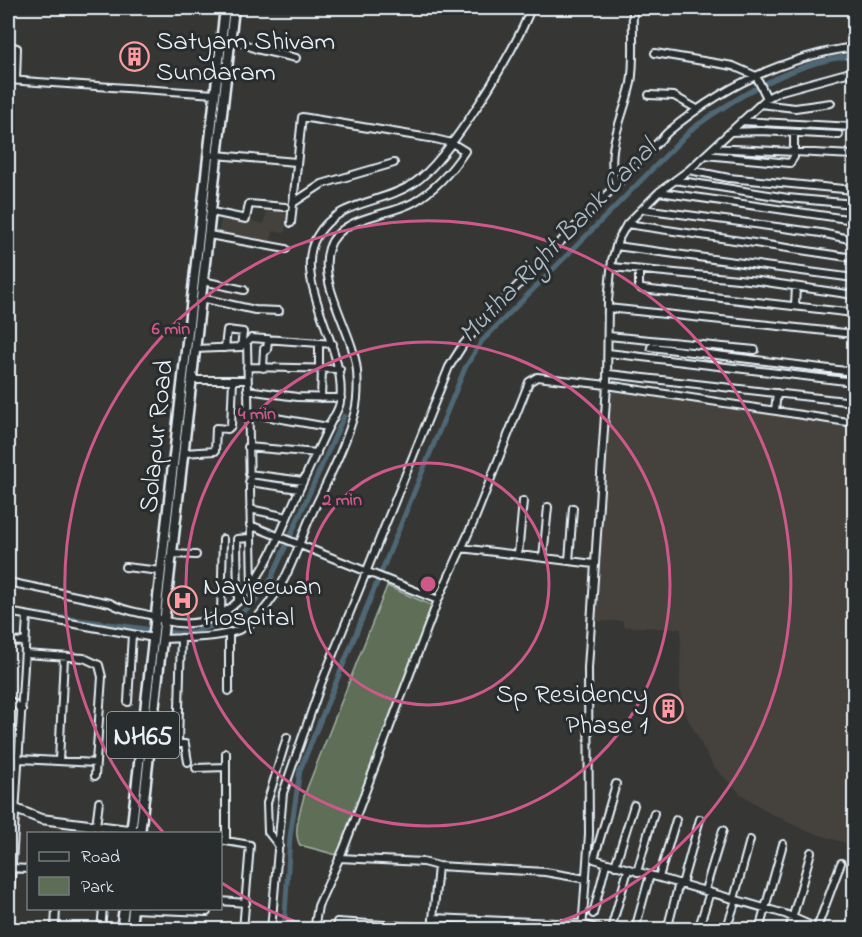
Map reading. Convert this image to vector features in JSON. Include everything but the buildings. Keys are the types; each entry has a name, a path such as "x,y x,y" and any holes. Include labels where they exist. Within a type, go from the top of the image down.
{"highway":[{"name":"Solapur Road","path":"136,832 160,620 172,554 212,212 215,94 225,8"},
{"name":"Solapur Road","path":"160,620 161,571 213,154 234,8"},
{"name":"Solapur Road","path":"136,832 151,744 158,638"},
{"path":"121,930 124,910"},
{"path":"131,930 133,910"}],"main road":[{"path":"8,806 41,819 136,832"}],"street":[{"path":"8,582 110,603 119,608 160,620 200,621 221,613 252,588 280,538 299,489 340,398 340,369 314,292 309,267 310,250 318,233 327,222 346,208 400,191 427,174 452,143 504,61 525,24 531,8"},
{"path":"616,184 612,173 616,126 631,82 633,8"},
{"path":"229,42 242,43 256,49 296,58"},
{"path":"9,45 17,48 16,80"},
{"path":"271,930 283,793 321,684 439,390 463,345 616,184 668,132 697,109 717,94 818,54 855,47"},
{"path":"655,53 729,64 757,78 765,96"},
{"path":"582,927 589,834 588,668 609,374 608,308 615,246 627,224 659,192 705,155 760,104 765,96 855,71"},
{"path":"8,72 16,72"},
{"path":"8,80 215,94"},
{"path":"649,95 674,96 697,109"},
{"path":"760,104 795,108 831,103"},
{"path":"8,612 158,638 181,638 229,632 254,621 281,585 296,546 352,423 357,393 355,356 328,279 329,247 334,237 354,222 406,206 429,192 450,174 465,151 452,143 302,117 291,223"},
{"path":"741,121 855,127"},
{"path":"729,132 839,135"},
{"path":"705,155 790,162 793,161 794,133"},
{"path":"712,148 855,155"},
{"path":"213,154 296,162"},
{"path":"293,203 322,184 394,163"},
{"path":"688,170 707,175 855,190"},
{"path":"675,180 768,195 855,204"},
{"path":"768,195 770,182"},
{"path":"659,192 855,220"},
{"path":"797,212 798,198"},
{"path":"212,212 246,219 249,204 285,207"},
{"path":"643,209 821,233 855,240"},
{"path":"627,224 855,258"},
{"path":"209,235 286,249"},
{"path":"615,246 855,278"},
{"path":"612,267 796,287 855,296"},
{"path":"639,270 639,287 642,289 795,305 855,314"},
{"path":"203,281 244,290"},
{"path":"795,305 796,287"},
{"path":"201,298 255,310 279,311"},
{"path":"608,308 855,334"},
{"path":"608,336 755,350"},
{"path":"252,588 247,390 249,339 333,344"},
{"path":"262,368 268,339"},
{"path":"319,343 321,398"},
{"path":"651,347 855,372"},
{"path":"195,349 225,348"},
{"path":"608,353 855,382"},
{"path":"247,367 340,369"},
{"path":"609,374 855,402"},
{"path":"314,930 318,906 339,858 438,600 532,378 544,377 608,385 855,423"},
{"path":"192,380 247,380"},
{"path":"184,453 215,451 214,430 218,427 228,429 231,426 233,380"},
{"path":"247,390 340,398"},
{"path":"775,410 777,393"},
{"path":"248,413 328,427"},
{"path":"248,447 317,453"},
{"path":"249,474 303,481"},
{"path":"249,482 299,489"},
{"path":"518,555 523,501"},
{"path":"543,558 548,507"},
{"path":"569,561 573,508"},
{"path":"250,509 287,517"},
{"path":"250,525 296,546 368,570 438,600"},
{"path":"238,601 237,539 250,538"},
{"path":"221,613 223,539"},
{"path":"461,548 594,564"},
{"path":"172,554 196,555"},
{"path":"125,567 161,571"},
{"path":"8,930 12,868 10,860 17,811 27,616"},
{"path":"229,632 229,691"},
{"path":"128,702 132,634"},
{"path":"178,743 181,638"},
{"path":"8,641 24,642"},
{"path":"25,654 84,658 99,665 102,676 95,776"},
{"path":"59,761 64,657"},
{"path":"8,699 22,710"},
{"path":"279,846 268,832 267,803 287,737"},
{"path":"151,744 187,744 188,762"},
{"path":"8,750 20,759 96,763"},
{"path":"226,753 223,840 250,845 243,930"},
{"path":"196,768 226,767"},
{"path":"616,784 594,860 735,899 792,917 819,929 841,863"},
{"path":"96,826 99,802"},
{"path":"615,866 634,805"},
{"path":"637,872 654,813"},
{"path":"667,930 700,819"},
{"path":"659,877 676,820"},
{"path":"698,930 723,830"},
{"path":"726,930 750,840"},
{"path":"759,930 783,844"},
{"path":"789,930 811,852"},
{"path":"339,858 545,872 586,879"},
{"path":"593,914 606,864"},
{"path":"337,922 432,929 438,866"},
{"path":"12,868 27,869"},
{"path":"613,922 628,870"},
{"path":"637,922 650,875"},
{"path":"222,901 246,903"},
{"path":"55,930 56,910"},
{"path":"101,930 103,910"},
{"path":"158,910 207,912"},
{"path":"433,918 510,921 602,930"},
{"path":"509,930 510,921"}],"shaded area":[{"path":"267,209 287,213 285,233 273,231 270,243 218,235 222,215 264,224"},
{"path":"610,388 854,427 854,846 802,829 768,812 740,793 713,766 685,713 680,687 681,629 623,626 623,621 592,621"}],"green space":[{"path":"387,586 433,606 337,855 300,845 297,834 298,820 304,796"}],"waterway":[{"name":"Mutha Right Bank Canal","path":"284,930 290,837 300,770 465,368 482,341 692,129 748,93 790,72 833,59 854,56"},
{"path":"27,613 176,633 192,633 235,618 255,602 271,579 344,416"}],"place":[{"name":"Satyam Shivam Sundaram","path":"135,56"},
{"name":"Navjeewan Hospital","path":"182,601"},
{"name":"Sp Residency Phase 1","path":"669,709"}]}
